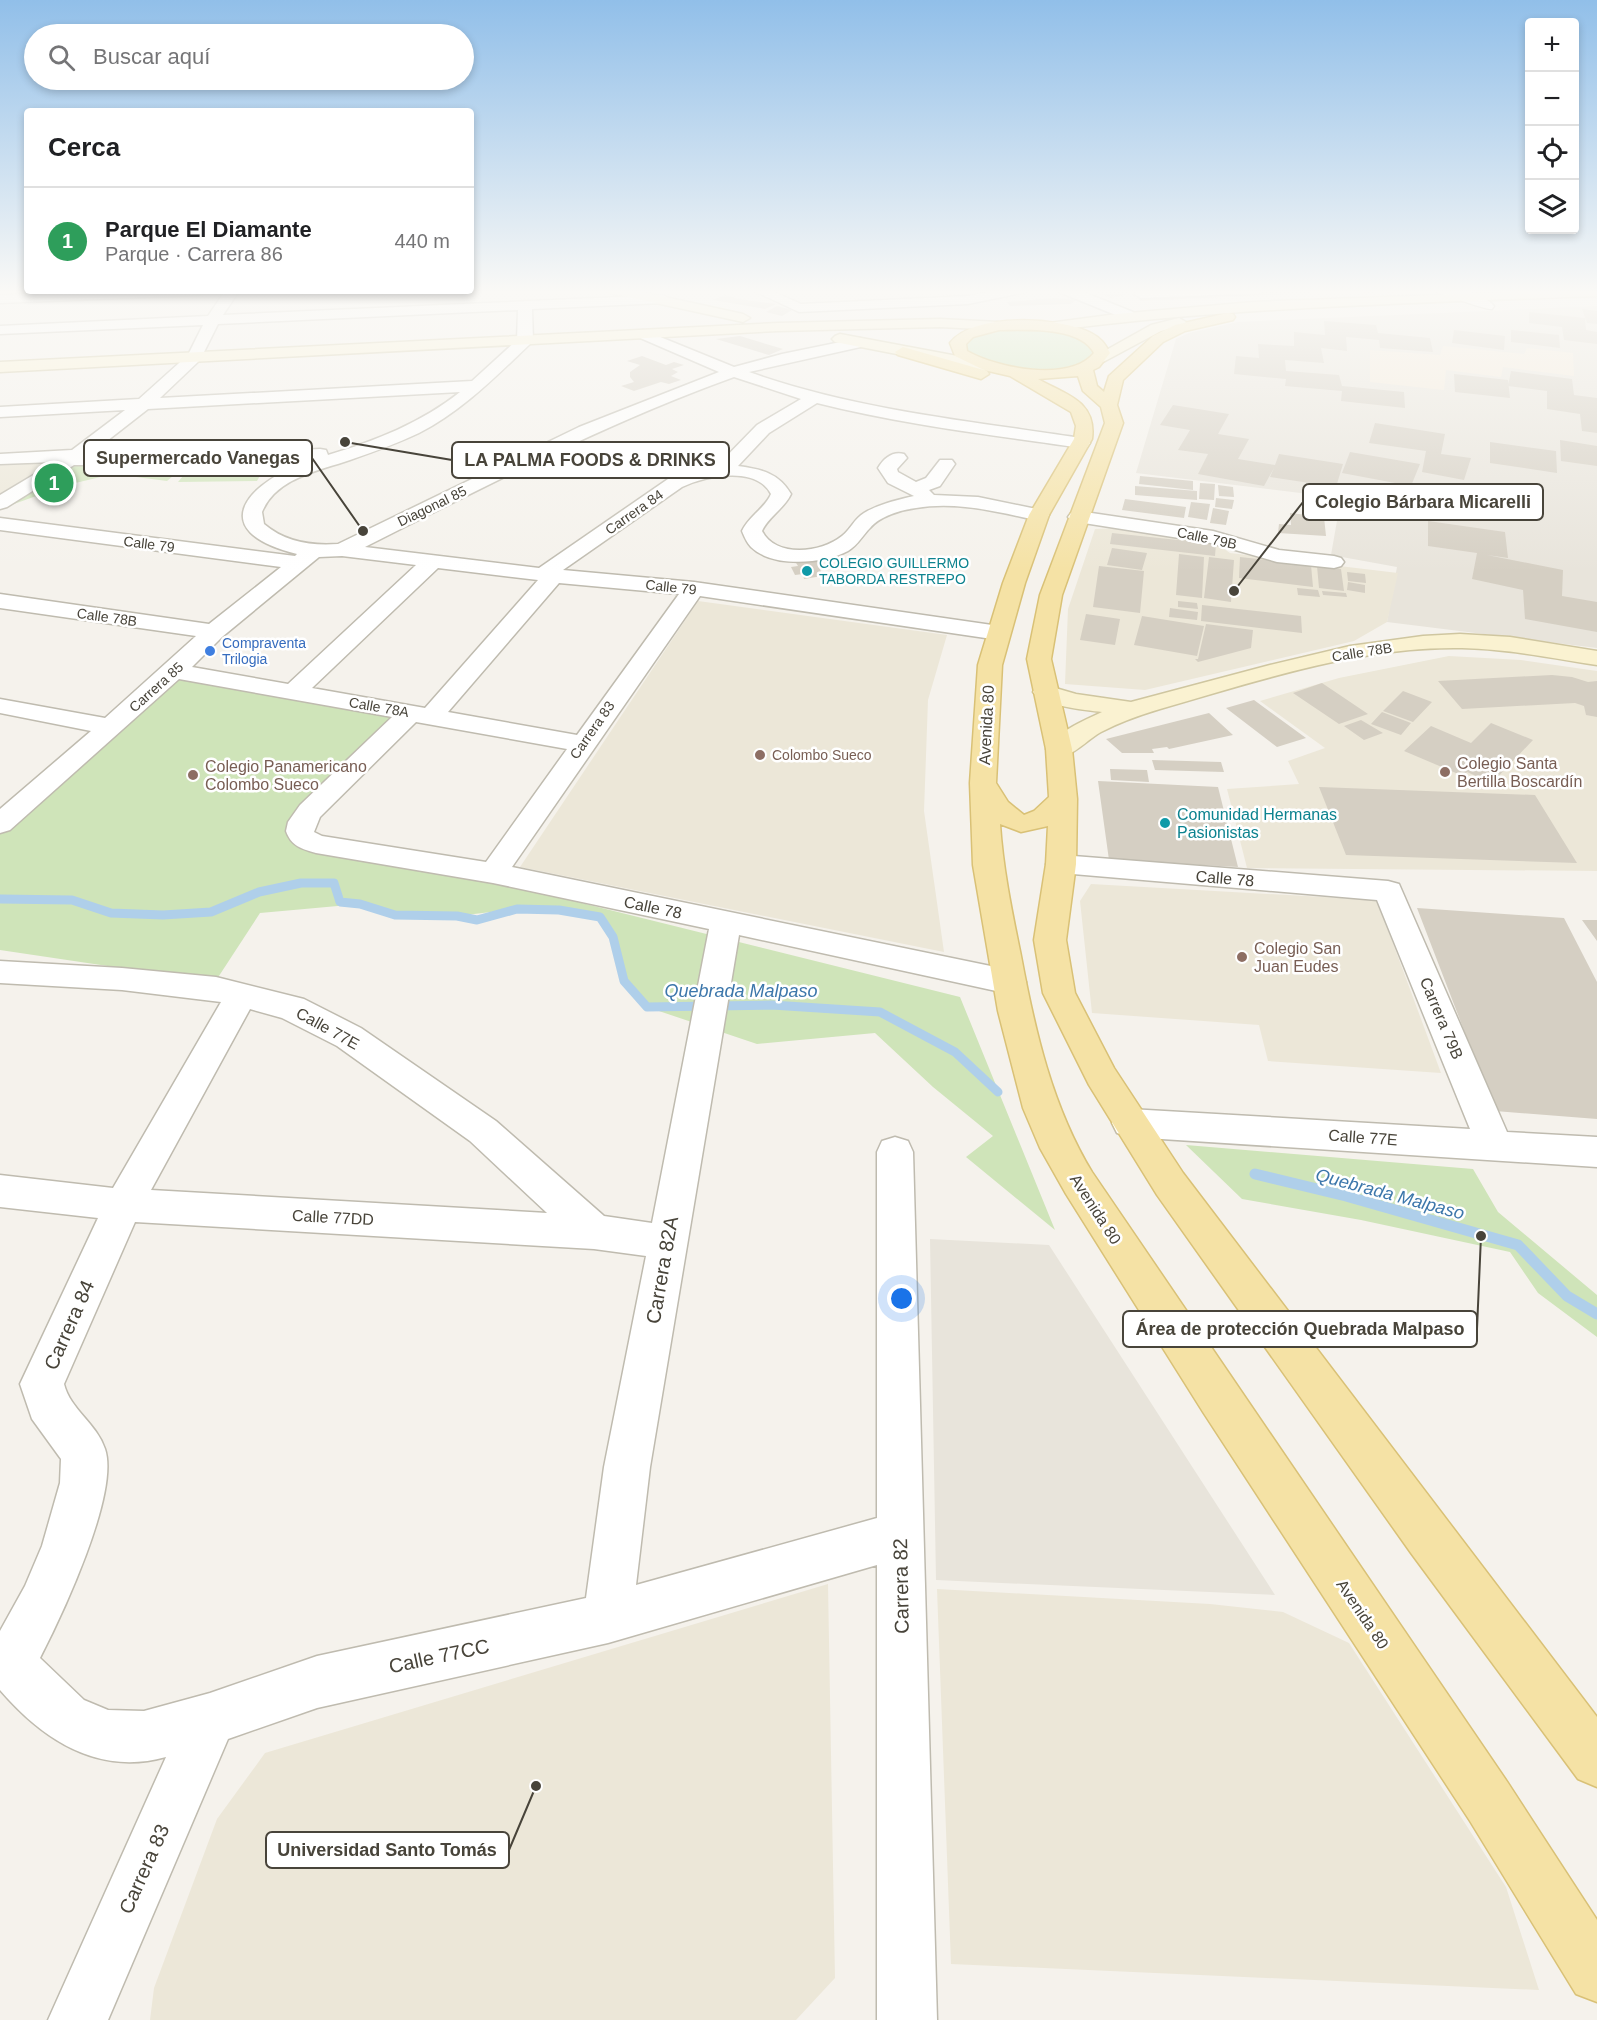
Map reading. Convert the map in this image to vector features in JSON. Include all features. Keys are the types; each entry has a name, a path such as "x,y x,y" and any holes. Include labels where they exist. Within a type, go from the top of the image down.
{"main road":[{"path":"1011,383 1058,397"},
{"name":"Avenida 80","path":"1034,383 1079,409 1085,426 1081,443 1040,515 1014,583 999,633 990,665 983,783 988,865 1015,1011 1041,1108 1058,1148 1218,1397 1489,1802 1597,1973"},
{"path":"1088,383 1089,388 1109,405 1113,417 1112,431 1078,517 1052,595 1039,659 1059,749 1063,799 1061,864 1050,940 1059,993 1101,1076 1130,1123 1228,1265 1597,1760"},
{"path":"1109,405 1114,383"},
{"path":"983,783 1001,813 1008,819 1018,822 1040,820 1063,799"}],"street":[{"path":"0,503 73,458 145,403 166,383"},
{"path":"342,550 306,558 253,527 250,520 254,505 266,491 284,478 355,453 428,421 457,404 478,383"},
{"name":"Diagonal 85","path":"342,550 598,426 704,383"},
{"path":"771,383 814,398 935,422 1081,443"},
{"path":"0,412 475,386"},
{"path":"724,470 763,429 786,412 814,398"},
{"path":"0,459 192,460 355,453"},
{"path":"898,458 887,468 890,476 922,495 1040,515"},
{"path":"724,470 756,475 778,488 781,494 778,501 756,522 752,531 756,542 772,552 798,555 832,550 849,541 864,522 909,504 922,495 945,464"},
{"name":"Carrera 84","path":"299,832 300,825 310,811 421,715 549,575 675,483 697,473 724,470"},
{"name":"Calle 79B","path":"1078,517 1213,537 1257,552 1334,562"},
{"name":"Calle 79","path":"0,524 306,558"},
{"name":"Calle 79","path":"342,550 549,575 694,589 999,633"},
{"name":"Carrera 85","path":"0,824 174,671 214,632 306,558"},
{"path":"294,692 433,561"},
{"name":"Carrera 83","path":"493,873 694,589"},
{"name":"Calle 78B","path":"0,601 214,632"},
{"name":"Calle 78B","path":"1059,749 1097,722 1132,709 1345,652 1415,644 1498,643 1597,658"},
{"name":"Calle 78A","path":"174,671 583,744"},
{"name":"Calle 78B","path":"1045,692 1073,701 1132,709"},
{"path":"0,706 111,727"},
{"name":"Calle 78","path":"299,832 302,838 316,844 493,873 1010,982"},
{"name":"Calle 78","path":"1061,864 1388,891"},
{"name":"Carrera 79B","path":"1388,891 1495,1146"},
{"name":"Carrera 82A","path":"608,1618 627,1467 726,922"},
{"name":"Calle 77E","path":"0,972 122,979 216,989 292,1008 350,1038 483,1131 594,1232"},
{"name":"Carrera 84","path":"5,1663 42,1603 65,1549 83,1483 84,1452 47,1404 42,1384 123,1205 242,995"},
{"name":"Calle 77E","path":"1130,1123 1597,1152"},
{"name":"Carrera 82","path":"895,1152 907,2020"},
{"name":"Calle 77DD","path":"0,1191 123,1205 594,1232 667,1242"},
{"name":"Calle 77CC","path":"5,1663 66,1718 107,1736 144,1737 210,1719 317,1682 608,1618 900,1535"},
{"name":"Carrera 83","path":"78,2020 210,1719"}],"shaded area":[{"path":"1163,383 1597,383 1597,648 1387,622 1397,567 1331,555 1341,498 1136,473"},
{"path":"1382,383 1445,383 1444,390"},
{"path":"50,463 0,494 0,465"},
{"path":"1117,528 1220,546 1230,553 1398,573 1387,622 1354,641 1145,690 1065,684 1068,609 1095,529"},
{"name":"Colombo Sueco","path":"698,601 947,635 928,700 924,811 944,952 520,867"},
{"name":"Colegio Santa Bertilla Boscardín","path":"1449,656 1521,660 1597,671 1597,871 1247,868 1227,789 1299,784 1288,761 1325,748 1260,701 1339,678"},
{"name":"Colegio San Juan Eudes","path":"1091,884 1377,900 1441,1073 1268,1061 1259,1025 1092,1013 1080,901"},
{"path":"930,1239 1049,1245 1275,1595 936,1580"},
{"path":"828,1584 835,1978 796,2020 150,2020 154,1988 217,1819 265,1753"},
{"path":"937,1589 1210,1604 1283,1612 1349,1643 1506,1887 1539,1990 951,1964"}],"green space":[{"path":"70,460 192,460 167,481 113,474 67,485 0,509 0,503"},
{"path":"268,461 257,481 178,482 193,464"},
{"path":"172,671 410,715 300,833 960,997 1055,1230 966,1157 993,1136 933,1087 875,1033 757,1044 647,1007 624,981 613,937 600,917 559,910 517,909 457,916 395,915 360,904 260,913 215,982 0,950 0,817"},
{"path":"1186,1145 1473,1169 1498,1212 1597,1295 1597,1337 1538,1293 1510,1252 1361,1220 1242,1199"}],"building":[{"path":"630,383 657,383 634,391 621,386"},
{"path":"1285,383 1341,383 1342,386 1404,392 1405,408 1341,401 1342,391 1285,386"},
{"path":"1455,383 1508,383 1510,398 1455,392"},
{"path":"1509,383 1573,383 1574,395 1597,398 1597,433 1582,431 1580,414 1547,409 1547,391 1508,386"},
{"path":"1173,405 1229,414 1218,434 1249,439 1238,459 1275,465 1279,454 1343,464 1336,487 1270,477 1274,468 1264,486 1198,474 1208,454 1178,450 1190,430 1160,425"},
{"path":"1375,423 1445,434 1441,454 1471,458 1464,480 1422,472 1426,451 1369,443"},
{"path":"1560,440 1597,446 1597,466 1561,461"},
{"path":"1490,442 1556,451 1557,473 1490,463"},
{"path":"1350,452 1420,464 1411,486 1342,473"},
{"path":"1140,476 1193,481 1193,490 1139,484"},
{"path":"1200,483 1215,484 1214,500 1199,499"},
{"path":"1218,485 1233,487 1234,497 1219,496"},
{"path":"1135,486 1197,491 1197,500 1135,495"},
{"path":"1216,498 1234,500 1232,509 1215,507"},
{"path":"1125,499 1186,507 1184,518 1122,510"},
{"path":"1191,502 1210,504 1207,520 1188,517"},
{"path":"1213,508 1229,511 1226,525 1210,523"},
{"path":"1290,513 1324,517 1326,536 1278,533 1279,524 1291,525"},
{"path":"1428,521 1505,532 1508,558 1487,555 1563,570 1562,596 1597,602 1597,632 1525,619 1523,590 1472,579 1477,553 1428,546"},
{"path":"1112,533 1216,544 1215,556 1110,544"},
{"path":"1112,548 1147,553 1142,570 1107,565"},
{"path":"1179,554 1204,557 1202,598 1176,595"},
{"name":"COLEGIO GUILLERMO TABORDA RESTREPO","path":"817,557 822,576 804,579 803,574 795,575 791,567 798,566 793,558"},
{"path":"1209,557 1234,560 1231,602 1204,598"},
{"path":"1240,557 1311,565 1313,587 1239,578"},
{"path":"1099,566 1144,571 1140,613 1093,607"},
{"path":"1317,566 1341,569 1344,591 1319,588"},
{"path":"1347,572 1365,574 1366,583 1348,581"},
{"path":"1348,582 1365,585 1365,593 1347,590"},
{"path":"1297,588 1318,590 1320,597 1298,595"},
{"path":"1322,591 1346,593 1347,597 1323,595"},
{"path":"1178,601 1197,603 1198,609 1178,607"},
{"path":"1202,605 1301,616 1302,633 1201,621"},
{"path":"1170,608 1198,612 1197,620 1169,617"},
{"path":"1086,614 1120,619 1115,645 1080,640"},
{"path":"1142,616 1204,626 1197,656 1134,645"},
{"path":"1206,624 1253,630 1251,648 1198,662 1195,659 1198,659"},
{"path":"1552,675 1572,677 1588,682 1597,681 1597,717 1586,715 1584,706 1575,703 1462,709 1438,681"},
{"path":"1322,683 1368,714 1339,724 1293,693"},
{"path":"1403,691 1432,702 1413,722 1383,711"},
{"path":"1254,700 1306,738 1277,747 1226,708"},
{"path":"1382,712 1411,723 1401,735 1371,724"},
{"path":"1209,713 1233,735 1169,749 1167,747 1152,749 1154,753 1122,753 1106,739"},
{"path":"1361,720 1383,733 1364,740 1344,726"},
{"path":"1491,723 1533,740 1492,783 1467,772 1463,776 1404,751 1431,726 1471,743"},
{"path":"1152,760 1221,762 1224,772 1155,770"},
{"path":"1110,769 1147,770 1149,782 1111,780"},
{"name":"Comunidad Hermanas Pasionistas","path":"1098,781 1218,787 1238,867 1109,860"},
{"path":"1319,787 1535,795 1577,863 1346,855"},
{"path":"1417,908 1564,918 1597,982 1597,1119 1495,1111"},
{"path":"1582,920 1597,920 1597,941"}],"waterway":[{"name":"Quebrada Malpaso","path":"0,899 72,900 111,913 163,915 211,912 259,892 301,883 334,883 340,902 360,904 395,915 457,916 477,920 517,909 559,910 600,917 613,937 624,981 647,1007 772,1005 880,1012 955,1052 998,1092"},
{"name":"Quebrada Malpaso","path":"1255,1174 1346,1196 1518,1245 1567,1296 1597,1314"}],"place":[{"name":"LA PALMA FOODS & DRINKS","path":"345,442"},
{"name":"Parque El Diamante","path":"54,483"},
{"name":"Supermercado Vanegas","path":"363,531"},
{"name":"COLEGIO GUILLERMO TABORDA RESTREPO","path":"807,571"},
{"name":"Colegio Bárbara Micarelli","path":"1234,591"},
{"name":"Compraventa Trilogia","path":"210,651"},
{"name":"Colombo Sueco","path":"760,755"},
{"name":"Colegio Santa Bertilla Boscardín","path":"1445,772"},
{"name":"Colegio Panamericano Colombo Sueco","path":"193,775"},
{"name":"Comunidad Hermanas Pasionistas","path":"1165,823"},
{"name":"Colegio San Juan Eudes","path":"1242,957"},
{"name":"Área de protección Quebrada Malpaso","path":"1481,1236"},
{"name":"Universidad Santo Tomás","path":"536,1786"}]}
